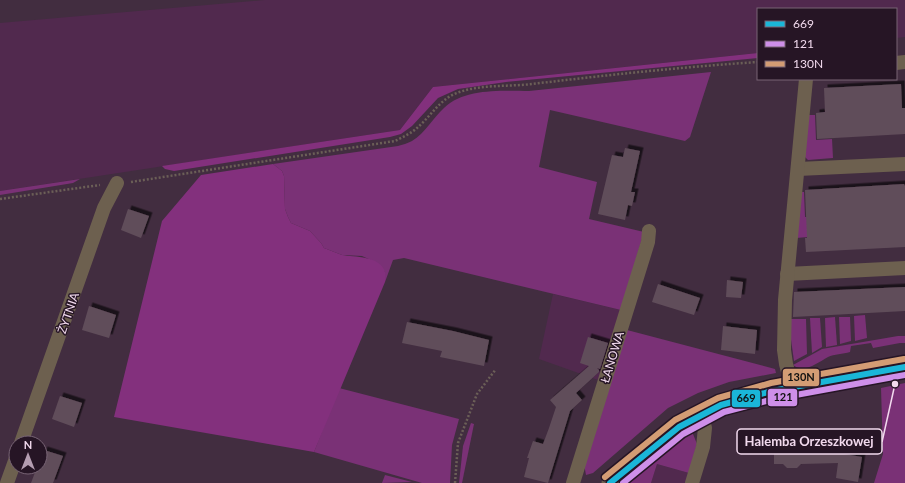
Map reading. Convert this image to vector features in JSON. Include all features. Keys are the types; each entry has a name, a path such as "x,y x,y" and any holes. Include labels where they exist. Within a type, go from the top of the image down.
{"street":[{"path":"792,387 784,350 784,300 806,80"},
{"path":"798,169 905,164"},
{"name":"ŻYTNIA","path":"24,435 104,208 117,183"},
{"name":"ŁANOWA","path":"573,483 648,242 649,231"},
{"path":"787,274 905,268"},
{"path":"610,483 679,427 720,405 792,387 905,366"},
{"path":"692,483 704,447 705,428 701,414"}],"path":[{"path":"0,199 117,183 395,140 417,128 442,102 456,94 469,90 486,87 529,84 689,67 757,62"},
{"path":"455,483 458,443 477,394 496,369"}],"shaded area":[{"path":"265,0 905,0 905,37 897,38 897,8 757,8 757,53 433,87 400,130 0,191 0,23"},
{"path":"757,53 757,58 506,82 458,89 438,98 412,126 401,134 390,137 174,171 165,169 162,166 400,130 433,87"},
{"path":"711,72 690,137 685,141 550,110 539,167 597,182 589,219 644,232 621,310 404,258 393,260 385,282 385,272 373,261 362,256 342,255 324,248 310,231 291,223 285,209 284,176 282,171 273,164 405,144 417,138 444,108 462,97 473,94 496,91 529,91"},
{"path":"809,115 815,115 816,140 832,139 833,158 808,160 804,156"},
{"path":"273,164 282,171 284,176 285,209 291,223 310,231 324,248 342,255 373,260 382,267 385,273 385,282 314,452 114,417 162,221 201,175"},
{"path":"80,179 73,183 0,195 0,191"},
{"path":"801,192 804,192 805,217 819,217 820,236 796,238"},
{"path":"553,294 621,310 601,381 539,359"},
{"path":"865,315 867,338 855,341 854,316"},
{"path":"835,317 837,345 826,347 825,318"},
{"path":"839,317 850,317 851,341 840,344"},
{"path":"810,318 820,318 822,347 812,353"},
{"path":"789,319 806,319 807,354 794,361 789,325"},
{"path":"627,330 775,369 776,373 729,382 698,393 668,408 593,473 586,475 584,464"},
{"path":"905,336 905,343 873,348 871,343 851,346 850,352 830,356 810,367 802,368 793,365 822,349"},
{"path":"905,383 905,483 874,483 883,454 881,388"},
{"path":"339,388 459,419 452,445 450,483 422,483 314,452"},
{"path":"471,423 474,424 462,483 459,483 463,446"},
{"path":"687,433 693,434 697,444 689,473 657,464 651,483 628,483 680,436"},
{"path":"657,464 689,473 686,483 651,483"},
{"path":"385,475 412,482 382,483"}],"building":[{"path":"901,84 902,108 905,108 905,134 817,139 816,113 825,112 824,88"},
{"path":"625,148 640,151 631,192 635,192 632,206 628,205 625,220 598,214 612,155 623,157"},
{"path":"904,184 905,247 806,252 805,238 807,238 805,190"},
{"path":"128,209 149,216 141,238 121,230"},
{"path":"727,280 743,282 741,298 726,297"},
{"path":"658,284 700,298 694,315 652,302"},
{"path":"905,287 905,311 793,317 794,292"},
{"path":"89,306 116,315 109,338 82,330"},
{"path":"407,322 489,340 484,366 440,357 442,351 402,343"},
{"path":"723,326 757,330 755,354 721,350"},
{"path":"588,337 608,343 600,369 597,368 599,372 576,393 582,400 570,411 548,483 524,477 529,458 527,458 533,441 543,444 549,428 556,407 550,400 589,366 580,363"},
{"path":"60,396 82,403 74,427 52,419"},
{"path":"827,443 827,451 862,457 858,482 836,478 838,463 801,464 797,468 787,468 783,464 774,464 775,444"},
{"path":"48,451 63,456 53,483 31,483 34,475 48,475"}],"transit line":[{"name":"130N","path":"605,477 675,420 718,398 771,383 904,359"},
{"name":"669","path":"610,483 679,427 721,405 772,391 905,367"},
{"name":"121","path":"623,483 683,434 724,412 774,399 905,375"}],"place":[{"name":"Halemba Orzeszkowej","path":"895,384"}]}
